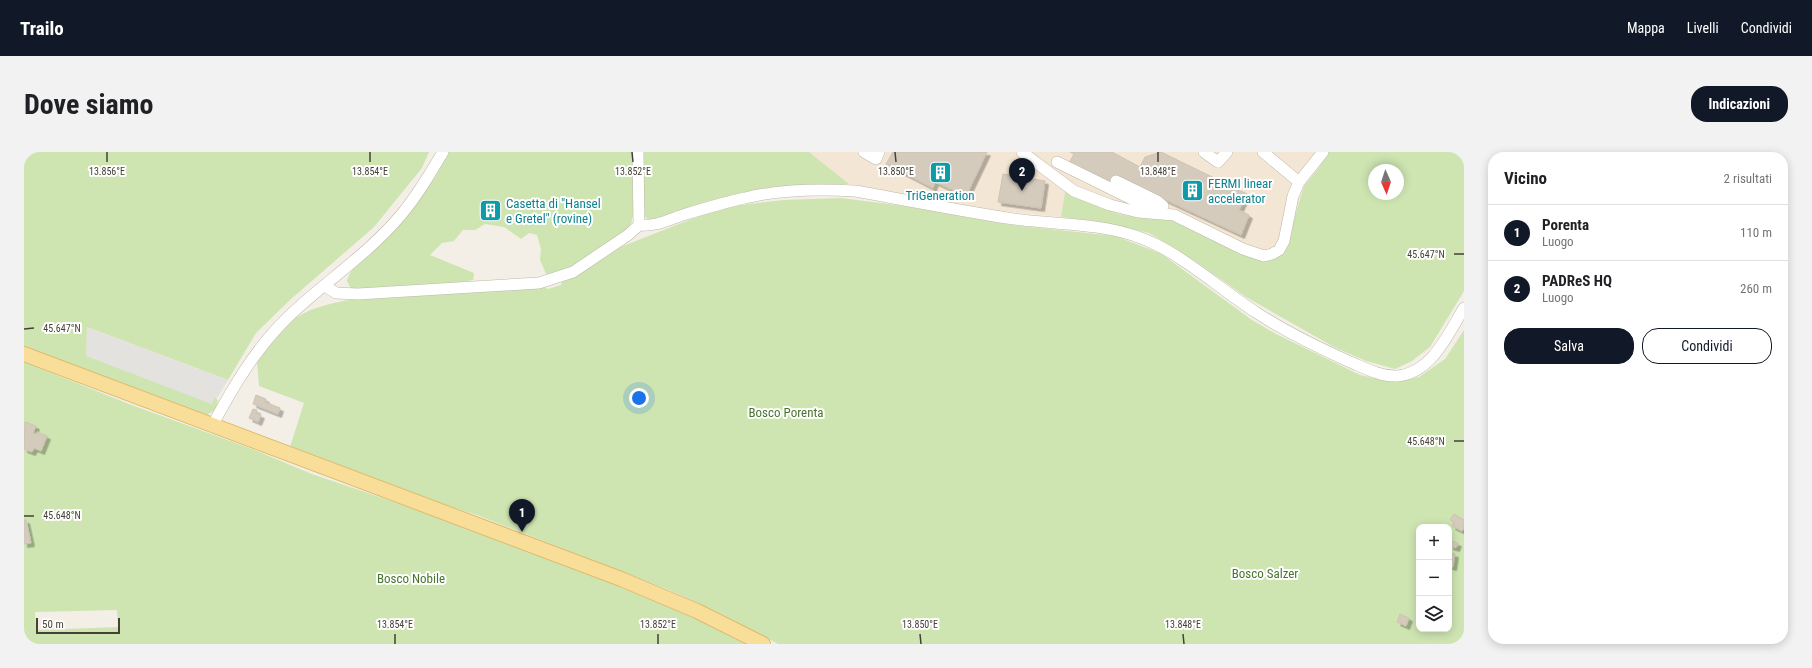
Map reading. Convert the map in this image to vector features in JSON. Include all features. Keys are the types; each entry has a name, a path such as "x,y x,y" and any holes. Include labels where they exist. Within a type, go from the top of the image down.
{"main road":[{"path":"24,354 621,579 691,608 763,644"}],"street":[{"path":"212,426 229,395 252,360 288,318 361,255 401,216 416,197 443,152"},
{"path":"324,286 336,293 352,294 539,283 573,272 628,235 639,225 638,152"},
{"path":"864,152 876,159 880,152"},
{"path":"1022,152 1074,191 1117,207 1138,212 1174,215"},
{"path":"1204,152 1218,162 1227,152"},
{"path":"1263,152 1299,182"},
{"path":"1057,162 1134,200 1174,215 1243,249 1264,256 1279,250 1284,241 1293,196 1299,182 1323,152"},
{"path":"1116,181 1157,201 1174,215"},
{"path":"639,225 648,226 658,224 748,197 782,193 834,190 855,191 1007,218 1112,229 1132,234 1171,252 1258,313 1315,346 1370,370 1390,376 1398,376 1410,372 1430,360 1464,308"}],"shaded area":[{"path":"809,152 1327,152 1318,169 1304,186 1287,243 1278,256 1175,219 1141,218 1118,214 1065,192 1061,217 984,209 849,184"},
{"path":"87,327 228,380 217,398 215,396 212,404 86,356"}],"green space":[{"path":"24,152 429,152 422,168 374,227 290,300 256,333 228,380 87,327 211,404 215,396 218,401 215,410 207,415 24,346"},
{"path":"449,152 634,152 635,199 633,218 630,227 573,267 547,276 540,260 541,249 537,235 529,233 521,239 504,227 485,224 475,230 463,230 454,241 442,243 430,255 474,273 473,280 457,283 351,289 347,281 348,276 356,266 382,243 403,219 432,180"},
{"path":"642,152 809,152 849,184 792,186 650,221 642,212"},
{"path":"1327,152 1464,152 1464,291 1430,347 1412,361 1395,369 1366,361 1334,347 1246,297 1195,261 1149,233 1095,221 1061,217 1065,192 1118,214 1141,218 1175,219 1265,260 1287,243 1304,186 1318,169"},
{"path":"841,198 904,206 1012,225 1115,236 1160,253 1252,320 1276,334 1360,375 1393,382 1419,377 1445,359 1464,330 1464,644 778,644 715,611 669,590 477,515 433,501 290,447 304,403 259,386 257,362 286,326 297,317 313,309 355,299 543,286 548,289 561,285 562,281 618,248 722,207 784,200"},
{"name":"Bosco Nobile","path":"24,362 129,404 252,449 312,474 409,507 620,585 690,615 750,644 24,644","holes":["117,610 118,627 36,630 35,612"]}],"building":[{"name":"TriGeneration","path":"893,152 987,152 966,196 935,182 933,188 886,164"},
{"name":"FERMI linear accelerator","path":"1070,152 1112,152 1140,167 1145,157 1161,152 1247,194 1239,210 1249,215 1241,235 1114,176 1110,186 1068,165 1074,154"},
{"path":"1003,174 1045,181 1041,208 998,202"},
{"name":"Casetta di \"Hansel e Gretel\" (rovine)","path":"491,206 495,213 491,215 487,208"},
{"path":"256,395 266,399 265,402 280,408 278,414 253,404"},
{"path":"253,409 257,410 256,413 261,415 258,422 249,418"},
{"path":"25,422 36,426 33,433 37,434 37,432 47,436 41,451 34,448 32,452 24,449"},
{"path":"1454,514 1464,520 1464,527 1462,531 1452,526 1454,522 1450,520"},
{"path":"24,520 26,520 31,543 24,544"},
{"path":"1452,541 1458,543 1456,548 1452,547"},
{"path":"1452,554 1455,554 1452,567"},
{"path":"1400,614 1409,618 1406,626 1397,622"}],"place":[{"name":"TriGeneration","path":"940,173"},
{"name":"FERMI linear accelerator","path":"1192,190"},
{"name":"PADReS HQ","path":"1022,191"},
{"name":"Casetta di \"Hansel e Gretel\" (rovine)","path":"491,210"},
{"name":"Porenta","path":"522,532"}],"park label":[{"name":"Bosco Porenta","path":"786,412"},
{"name":"Bosco Salzer","path":"1265,573"}]}
